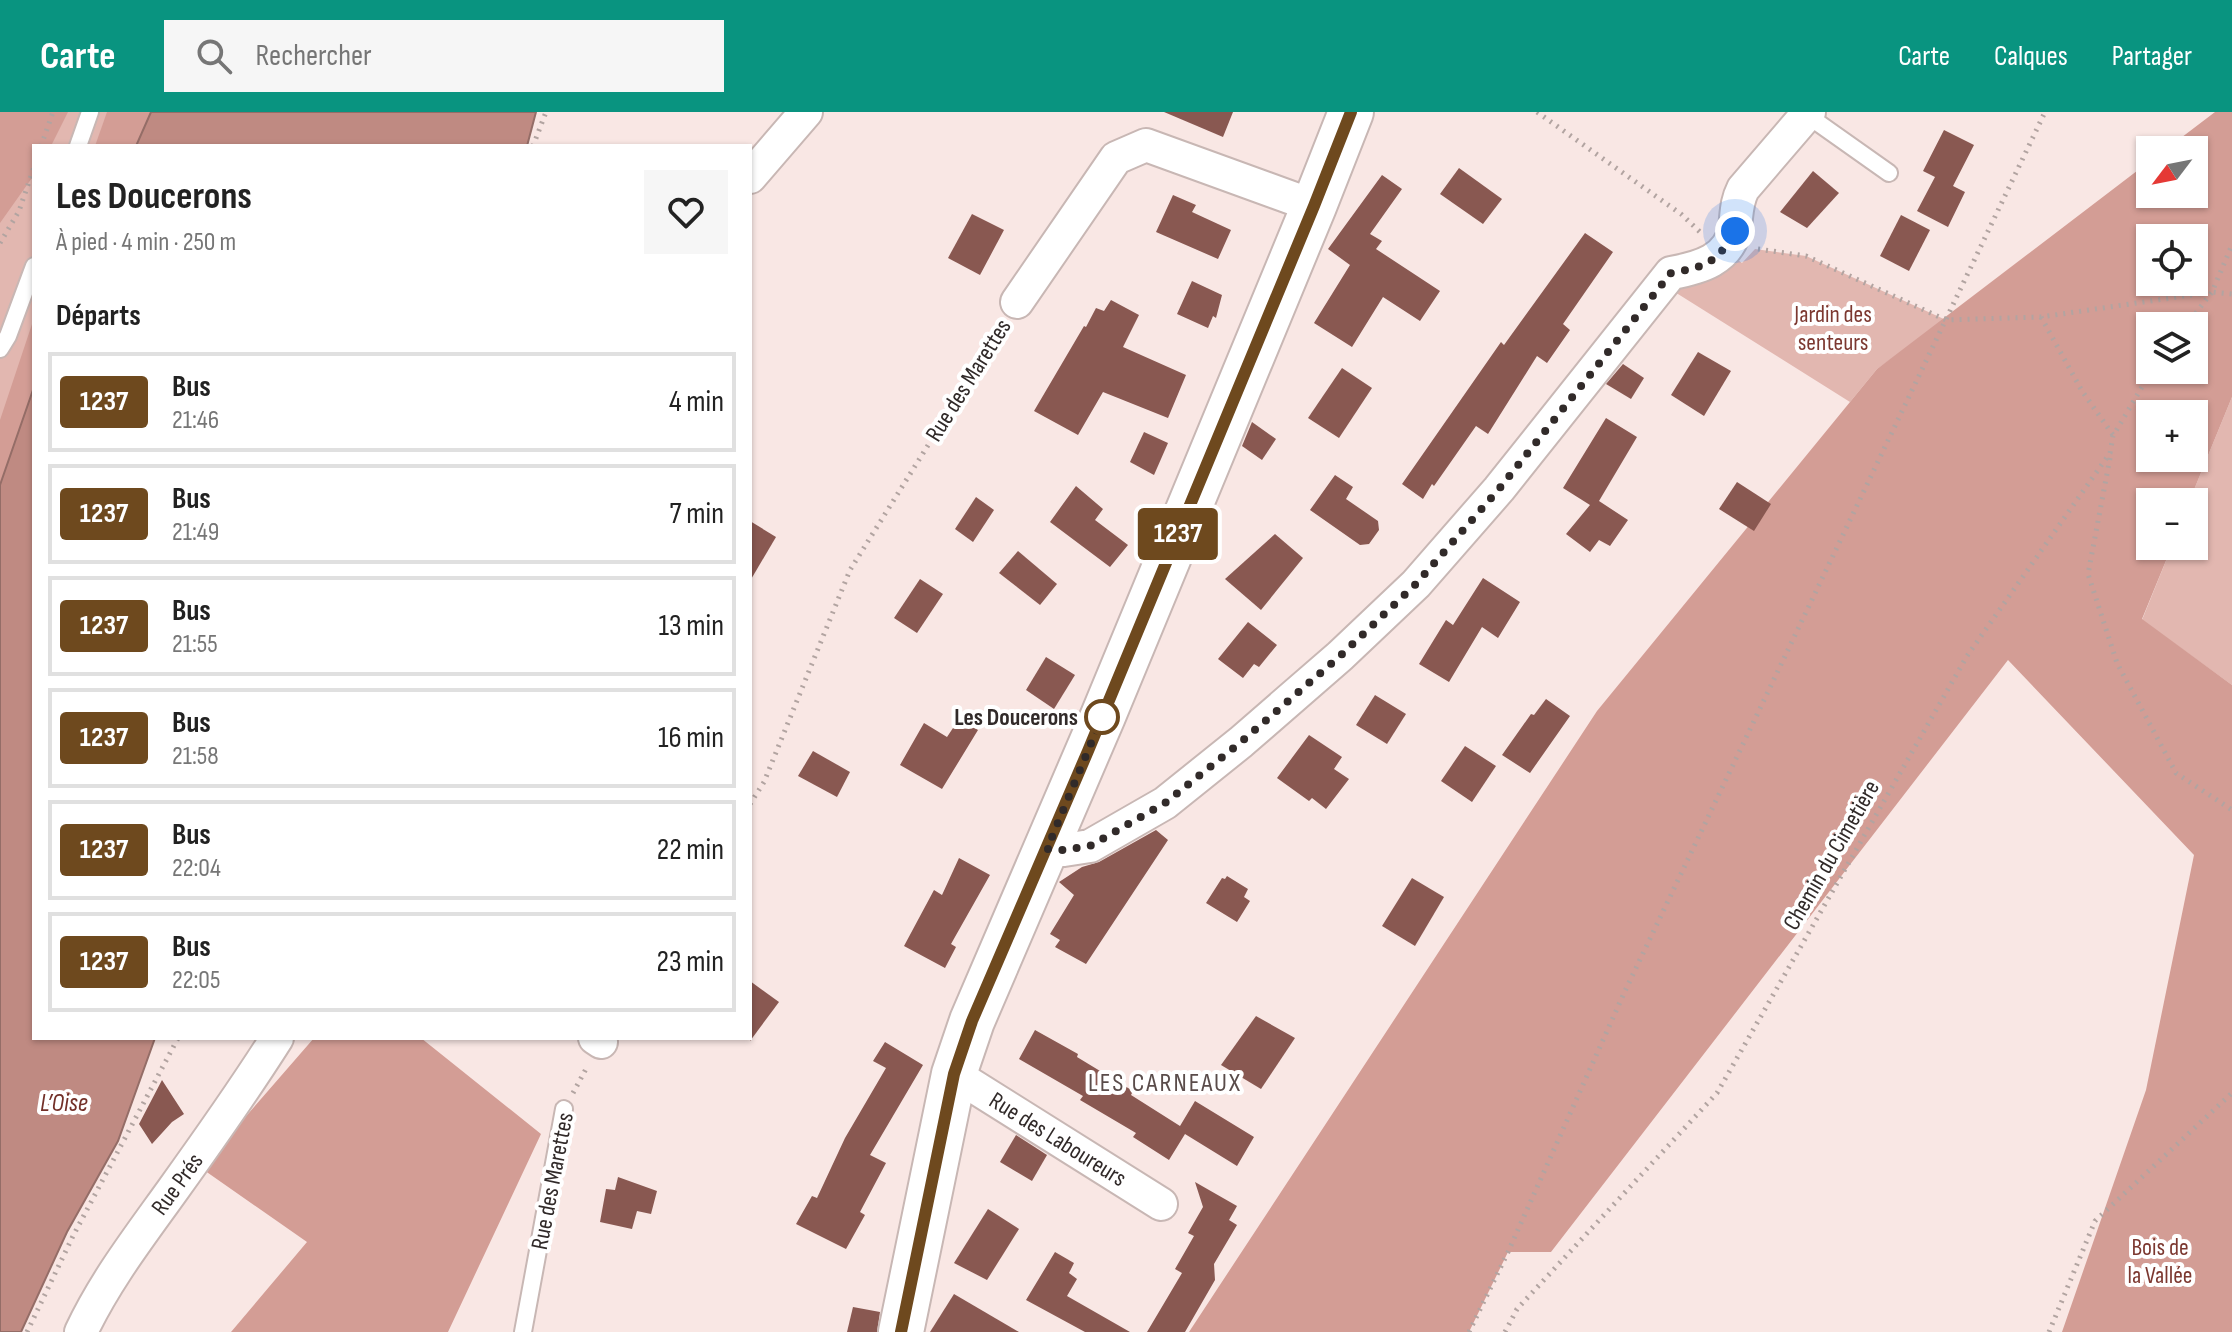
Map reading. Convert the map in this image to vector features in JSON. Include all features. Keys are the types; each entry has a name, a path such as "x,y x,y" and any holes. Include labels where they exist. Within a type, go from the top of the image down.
{"street":[{"path":"752,175 806,112"},
{"path":"901,1332 954,1074 972,1021 1047,849 1351,112"},
{"path":"1047,849 1090,846 1165,803 1340,656 1416,584 1489,501 1671,273 1696,269 1724,250 1735,231 1736,204 1743,189 1808,114"},
{"name":"Rue des Marettes","path":"1017,302 1116,158 1146,145 1314,206"},
{"name":"Rue Prés","path":"81,1332 127,1254 240,1097 276,1040"},
{"name":"Rue des Laboureurs","path":"954,1074 1161,1204"}],"lane":[{"path":"79,144 90,112"},
{"path":"1808,114 1889,173"},
{"path":"0,349 8,336 32,271"},
{"name":"Rue des Marettes","path":"523,1332 564,1109"}],"path":[{"path":"42,144 53,112"},
{"path":"534,144 546,112"},
{"path":"1537,112 1681,214"},
{"path":"1469,1332 1625,991 2045,112"},
{"path":"0,243 19,211 32,173"},
{"path":"2197,312 2212,292 2232,245"},
{"path":"1724,250 1742,263 1755,249 1806,256 1946,320 2041,317 2212,292 2232,294"},
{"name":"Rue des Marettes","path":"752,801 764,782 850,570 1017,302"},
{"path":"2041,317 2082,391 2113,436"},
{"name":"Chemin du Cimetière","path":"1505,1332 1517,1309 1717,1093 1967,656 2110,453 2113,436 2144,384"},
{"path":"2110,453 2088,574 2117,663 2176,773 2232,810"},
{"path":"27,1332 73,1236 177,1040"},
{"name":"Rue des Marettes","path":"564,1109 598,1040"},
{"path":"2049,1332 2095,1221 2232,1093"}],"green space":[{"path":"0,112 151,112 137,144 32,144 32,393 0,485"},
{"path":"0,112 68,112 52,144 32,144 32,178 0,223"},
{"path":"107,112 151,112 137,144 96,144"},
{"name":"Bois de la Vallée","path":"2215,112 2232,112 2232,397 2208,456 2208,400 2136,400 2136,472 2201,472 2195,488 2136,488 2136,560 2166,560 2142,619 2232,685 2232,1332 2062,1332 2146,1090 2194,855 2008,660 1551,1252 1508,1252 1469,1332 1189,1332 1597,711 1877,369 2136,172 2136,208 2208,208 2208,136 2183,136"},
{"name":"Jardin des senteurs","path":"1755,249 1806,256 1946,320 1877,369 1850,402 1662,284 1724,250 1742,263"},
{"path":"32,324 32,393 0,485 0,420"},
{"path":"2232,397 2232,685 2142,620 2166,560 2208,560 2208,488 2195,488 2201,472 2208,472 2208,456"},
{"path":"312,1040 424,1040 541,1134 448,1332 231,1332 307,1242 201,1168"}],"water":[{"path":"151,112 536,112 528,144 137,144"},
{"name":"L’Oise","path":"32,393 32,1040 154,1040 118,1141 67,1232 21,1332 0,1332 0,485"}],"building":[{"path":"1164,112 1233,112 1223,137"},
{"path":"1944,130 1974,145 1953,186 1965,192 1948,227 1917,211 1935,177 1923,171"},
{"path":"1459,168 1502,199 1483,224 1440,194"},
{"path":"1813,171 1839,193 1807,228 1780,212"},
{"path":"1382,175 1402,189 1370,234 1382,241 1376,249 1440,291 1420,321 1383,297 1352,347 1314,323 1350,265 1328,249"},
{"path":"1173,195 1196,205 1192,212 1231,230 1218,259 1156,232"},
{"path":"972,214 1004,230 980,275 948,258"},
{"path":"1901,215 1930,230 1909,271 1880,256"},
{"path":"1585,233 1613,252 1563,324 1570,330 1547,363 1537,356 1488,434 1476,426 1423,499 1402,484 1501,342 1504,345"},
{"path":"1192,281 1222,295 1216,318 1213,316 1208,328 1177,314"},
{"path":"1111,300 1139,315 1123,347 1186,375 1168,418 1103,392 1078,435 1034,411 1096,308 1104,311"},
{"path":"1698,352 1731,371 1704,416 1671,395"},
{"path":"1623,364 1644,378 1631,399 1606,384"},
{"path":"1342,368 1372,388 1339,438 1308,418"},
{"path":"1606,418 1637,437 1599,501 1628,520 1610,546 1599,540 1590,552 1566,534 1590,505 1563,488"},
{"path":"1252,422 1276,439 1262,460 1242,446"},
{"path":"1144,432 1168,443 1154,475 1130,462"},
{"path":"1335,475 1353,487 1346,499 1378,521 1379,530 1369,544 1360,545 1310,510"},
{"path":"1737,482 1771,504 1754,531 1719,509"},
{"path":"1076,486 1103,509 1095,520 1128,545 1110,567 1050,522"},
{"path":"976,497 994,510 973,542 955,529"},
{"path":"752,522 776,537 752,578"},
{"path":"1275,534 1303,558 1261,610 1225,579"},
{"path":"1018,551 1057,584 1040,605 999,573"},
{"path":"1483,578 1520,602 1498,638 1482,627 1449,682 1419,664 1446,620 1453,625"},
{"path":"920,579 943,594 917,633 894,618"},
{"path":"1248,622 1277,645 1259,667 1254,664 1243,678 1218,659"},
{"path":"1046,657 1075,675 1054,709 1026,690"},
{"path":"1375,695 1406,714 1387,744 1356,725"},
{"path":"1546,699 1570,716 1530,773 1502,755 1531,714 1534,715"},
{"path":"959,719 978,730 942,789 900,765 924,723 947,737"},
{"path":"1309,735 1342,757 1334,769 1349,779 1326,809 1277,778"},
{"path":"1465,746 1496,766 1472,802 1441,781"},
{"path":"813,751 850,772 837,797 798,776"},
{"path":"1156,830 1168,840 1086,964 1055,947 1060,940 1050,934 1074,895 1059,882"},
{"path":"959,858 990,875 951,944 956,947 945,968 904,946 934,890 942,895"},
{"path":"1227,876 1248,889 1244,897 1250,901 1237,922 1206,903 1222,878"},
{"path":"1412,878 1444,897 1415,946 1382,926"},
{"path":"752,982 779,1002 752,1038"},
{"path":"1256,1016 1295,1038 1261,1089 1221,1065"},
{"path":"1035,1030 1078,1054 1077,1057 1133,1091 1131,1095 1180,1126 1195,1101 1254,1137 1237,1166 1185,1134 1169,1160 1133,1137 1136,1133 1080,1100 1083,1096 1019,1059"},
{"path":"885,1042 923,1065 870,1155 886,1163 860,1212 865,1215 846,1249 796,1224 812,1196 817,1198 845,1138 886,1068 873,1061"},
{"path":"162,1080 184,1114 152,1144 139,1124"},
{"path":"1016,1135 1047,1155 1032,1181 1000,1162"},
{"path":"618,1177 657,1191 651,1214 637,1211 632,1229 600,1222 606,1189 615,1190"},
{"path":"1195,1182 1237,1206 1229,1220 1237,1225 1214,1264 1215,1280 1185,1332 1147,1332 1182,1273 1175,1269 1194,1236 1188,1233 1203,1207"},
{"path":"988,1209 1019,1229 987,1280 954,1263"},
{"path":"1055,1252 1074,1263 1069,1273 1077,1279 1067,1296 1130,1332 1085,1332 1026,1300"},
{"path":"954,1294 1019,1332 930,1332"},
{"path":"853,1307 880,1312 877,1332 847,1332"}],"bus line":[{"name":"1237","path":"901,1332 954,1074 972,1021 1088,751 1351,112"}],"place":[{"name":"Les Doucerons","path":"1102,717"}],"district":[{"name":"LES CARNEAUX","path":"1165,1082"}],"route":[{"path":"1102,717 1047,849 1090,846 1165,803 1340,656 1416,584 1499,489 1671,273 1696,269 1712,261 1724,250 1735,231"}]}
